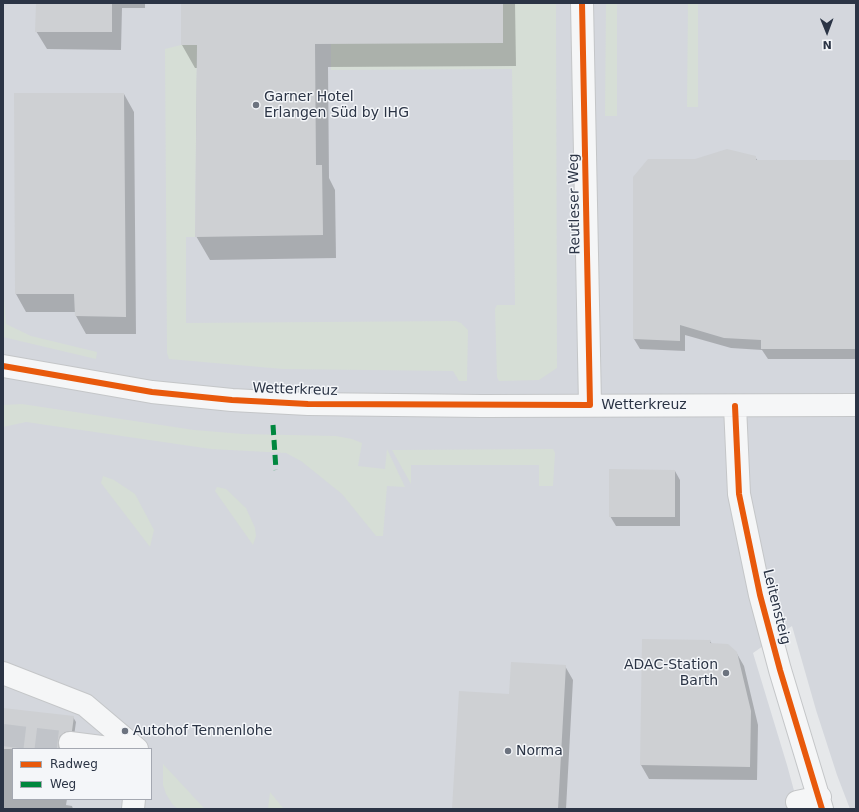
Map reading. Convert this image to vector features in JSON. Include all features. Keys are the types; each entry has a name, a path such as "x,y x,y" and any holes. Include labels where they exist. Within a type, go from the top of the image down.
{"street":[{"name":"Reutleser Weg","path":"582,3 590,405"},
{"name":"Wetterkreuz","path":"3,366 152,392 232,400 308,404 735,406 856,405"},
{"name":"Leitensteig","path":"735,406 739,494 758,588 780,670 821,803"},
{"path":"3,673 85,705 136,748"},
{"path":"70,743 109,748"},
{"path":"797,802 821,803"}],"shaded area":[{"path":"3,3 856,3 856,809 850,809 837,775 816,710 792,626 753,653 799,809 3,809"},
{"path":"503,3 556,3 557,368 539,380 499,381 497,377 495,309 497,305 515,305 512,69 331,70 331,44"},
{"path":"606,3 617,3 617,116 605,116"},
{"path":"688,3 698,3 698,107 687,107"},
{"path":"181,45 197,45 195,237 186,237 186,323 456,321 461,323 468,330 467,381 459,381 453,371 283,369 169,359 167,353 165,49"},
{"path":"3,285 6,324 31,336 97,352 96,359 3,337"},
{"path":"22,404 194,430 243,434 336,436 352,439 362,443 358,466 385,469 387,449 405,487 387,486 383,536 376,536 342,494 301,461 286,453 211,449 26,422 3,427 3,405"},
{"path":"553,449 555,453 553,486 539,486 539,465 411,465 411,484 392,450"},
{"path":"103,476 114,480 135,494 154,530 150,547 101,483"},
{"path":"217,487 226,489 246,508 255,528 256,536 253,545 215,491"},
{"path":"163,764 204,809 178,809 173,805 166,794 163,785"},
{"path":"270,792 284,809 268,809"}],"building":[{"path":"36,3 112,3 112,32 35,32"},
{"name":"Garner Hotel Erlangen Süd by IHG","path":"181,3 503,3 503,43 315,44 316,165 322,165 323,235 195,237 197,45 181,45"},
{"path":"14,93 124,93 126,317 75,316 74,294 15,294"},
{"path":"727,149 756,156 756,160 856,160 856,349 761,349 761,340 724,338 680,325 680,341 633,339 633,177 648,159 695,159"},
{"path":"609,469 675,470 675,517 609,517"},
{"path":"642,639 711,640 710,643 728,644 737,652 751,711 750,767 640,765"},
{"name":"Norma","path":"511,662 566,665 558,809 452,809 459,691 509,694"},
{"path":"3,708 74,716 72,731 65,732 60,736 58,742 59,748 3,749"}],"tunnel":[{"path":"3,735 70,743"}],"marked path":[{"path":"273,425 276,470"}],"cycle path":[{"path":"3,366 152,392 232,400 308,404 590,405 582,3"},
{"path":"735,406 739,494 760,595 780,670 822,809"}],"place":[{"name":"Garner Hotel Erlangen Süd by IHG","path":"256,105"},
{"name":"ADAC-Station Barth","path":"726,673"},
{"name":"Autohof Tennenlohe","path":"125,731"},
{"name":"Norma","path":"508,751"}]}
